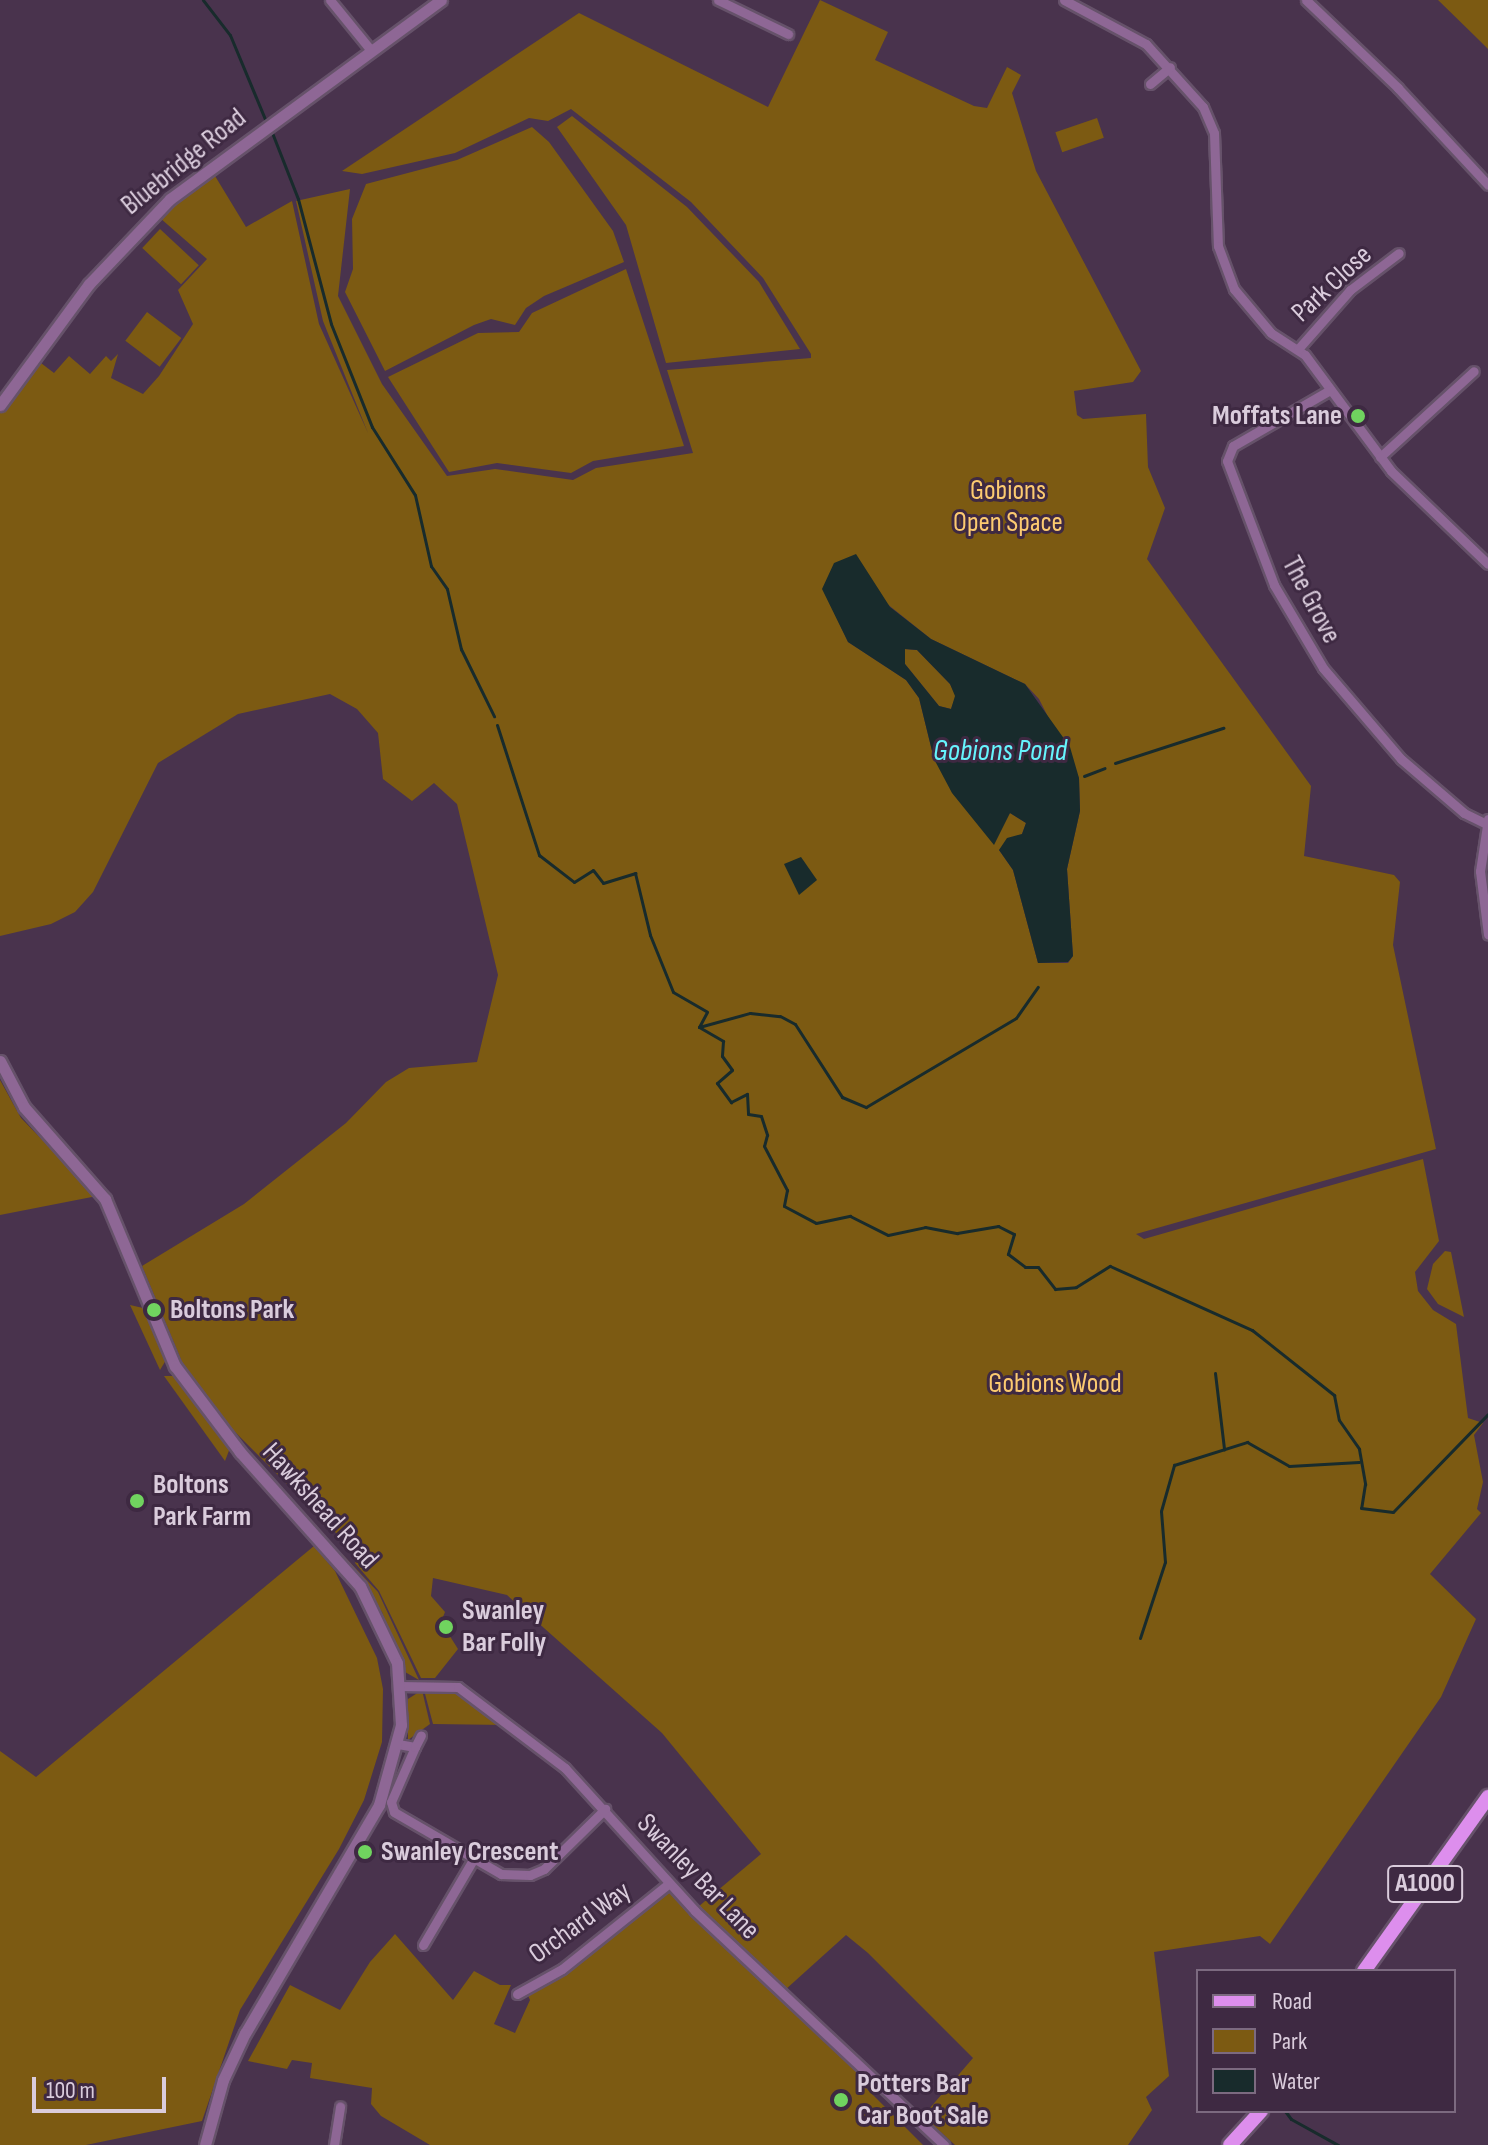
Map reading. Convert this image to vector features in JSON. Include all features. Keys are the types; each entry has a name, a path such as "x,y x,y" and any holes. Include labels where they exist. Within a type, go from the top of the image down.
{"main road":[{"name":"A1000","path":"1365,1969 1488,1797"},
{"path":"1230,2145 1259,2113"}],"street":[{"path":"330,0 370,49"},
{"name":"Bluebridge Road","path":"0,405 66,313 135,232 267,125 441,0"},
{"path":"718,0 788,34"},
{"path":"1064,0 1130,34 1170,67 1203,107 1214,133 1216,233 1223,267 1255,317 1298,349 1380,457 1488,564"},
{"path":"1306,0 1398,88 1488,185"},
{"path":"1150,84 1170,67"},
{"name":"Park Close","path":"1298,349 1350,290 1399,253"},
{"path":"1380,457 1474,371"},
{"name":"The Grove","path":"1330,390 1233,446 1227,461 1274,585 1323,668 1401,759 1464,813 1487,821"},
{"path":"1487,821 1480,871 1488,934"},
{"name":"Hawkshead Road","path":"0,1061 24,1107 79,1164 105,1199 163,1343 200,1403 360,1586 389,1640 400,1686 398,1744 363,1837 233,2058 205,2145"},
{"name":"Swanley Bar Lane","path":"400,1686 440,1684 473,1695 565,1768 605,1809 668,1884 944,2145"},
{"path":"421,1735 392,1808 501,1874 537,1873 605,1809"},
{"path":"398,1744 415,1747"},
{"path":"423,1945 474,1858"},
{"name":"Orchard Way","path":"517,1994 562,1969 668,1884"},
{"path":"334,2145 340,2106"}],"green space":[{"path":"820,0 888,32 875,60 974,106 987,108 1007,67 1021,75 1012,93 1036,171 1141,371 1133,382 1074,391 1077,415 1083,419 1146,414 1148,467 1165,508 1147,559 1311,786 1304,856 1394,875 1400,882 1393,945 1436,1149 1136,1234 1144,1239 1423,1159 1439,1241 1415,1272 1418,1291 1433,1310 1456,1324 1468,1418 1483,1423 1474,1435 1483,1482 1477,1509 1481,1513 1430,1574 1476,1619 1441,1697 1270,1944 1260,1936 1154,1952 1169,2076 1146,2097 1152,2110 1128,2145 955,2145 923,2116 973,2058 868,1953 846,1935 785,1990 698,1907 761,1854 662,1733 507,1595 433,1578 431,1596 445,1612 441,1622 458,1649 435,1678 421,1678 379,1591 355,1563 359,1556 232,1429 182,1362 142,1266 244,1204 346,1123 386,1082 409,1068 477,1062 498,975 457,804 434,783 412,801 383,779 378,733 357,709 330,694 238,714 158,763 93,892 75,912 51,924 0,936 0,410 37,360 54,373 69,356 90,374 106,356 111,361 118,354 111,378 143,394 159,376 193,324 178,290 207,259 160,218 212,171 246,227 292,201 319,324 368,433 323,321 296,201 350,189 338,296 382,384 447,476 495,469 573,480 596,468 693,453 667,370 811,358 763,278 691,202 571,109 548,121 529,118 455,153 362,174 342,171 579,13 768,107","holes":["823,589 886,603 931,639 1025,684 1039,699 1079,778 1080,811 1067,869 1073,956 1068,963 1038,963 1013,870 999,850 1022,834 1026,823 1010,813 1004,818 934,759 919,698 906,680 848,642"]},
{"path":"1438,0 1488,0 1488,49 1480,41"},
{"path":"572,116 687,207 759,282 800,349 666,363 626,225 557,127"},
{"path":"1097,118 1104,138 1062,152 1055,132"},
{"path":"532,127 549,142 613,231 624,262 544,296 526,308 515,325 491,319 474,325 385,371 345,292 353,269 352,219 366,184 457,160"},
{"path":"160,229 199,265 181,284 142,248"},
{"path":"626,269 684,446 593,461 571,473 497,463 449,472 388,377 478,333 519,332 532,313"},
{"path":"147,312 181,338 160,367 125,341"},
{"path":"904,649 917,650 950,684 956,696 951,709 939,706 905,664"},
{"path":"0,1080 21,1118 97,1196 0,1215"},
{"path":"1445,1251 1451,1252 1464,1317 1438,1304 1427,1289 1433,1264"},
{"path":"130,1305 143,1308 166,1360 160,1370"},
{"path":"164,1376 175,1376 230,1448 225,1461"},
{"path":"314,1546 335,1571 377,1658 383,1689 382,1742 364,1800 339,1849 240,2010 202,2121 86,2145 0,2145 0,1751 36,1777"},
{"path":"341,1553 378,1592 419,1680 405,1672 382,1612"},
{"path":"422,1690 430,1724 408,1740 408,1699"},
{"path":"424,1690 452,1691 505,1725 433,1724"},
{"path":"669,1892 863,2072 858,2080 923,2145 430,2145 381,2116 371,2104 372,2088 310,2078 312,2063 292,2060 287,2069 248,2061 290,1985 340,2010 370,1962 395,1934 453,2000 474,1971 500,1985 511,1985 494,2024 515,2033 530,2000 526,1991 554,1980"}],"water":[{"name":"Gobions Pond","path":"856,554 890,607 931,639 1025,684 1070,747 1079,778 1080,811 1067,869 1073,956 1068,962 1038,963 1013,870 999,850 1007,838 1022,834 1026,823 1010,813 994,845 952,793 934,759 919,698 906,680 848,642 822,589 834,563","holes":["905,649 917,650 950,684 955,696 951,709 939,706 905,664"]},
{"path":"801,857 817,880 799,895 784,864"}],"waterway":[{"path":"203,0 230,35 267,124"},
{"path":"271,130 298,199 331,324 372,427 415,495 431,566 447,589 461,649 494,716"},
{"path":"497,725 539,855 574,882 593,870 603,883 635,873 650,935 673,992 707,1012 699,1027 723,1041 722,1056 732,1070 717,1083 731,1102 747,1094 748,1114 761,1116 767,1135 764,1146 787,1190 784,1206 816,1223 850,1216 888,1235 925,1227 957,1233 998,1226 1014,1234 1008,1254 1025,1267 1038,1267 1055,1289 1076,1287 1110,1266 1252,1330 1334,1395 1339,1420 1359,1449 1365,1484 1361,1508 1393,1512 1488,1414"},
{"path":"1115,763 1223,728"},
{"path":"1084,776 1105,768"},
{"path":"699,1027 750,1013 780,1016 795,1024 842,1097 866,1107 1016,1018 1038,987"},
{"path":"1215,1373 1224,1449"},
{"path":"1140,1638 1165,1562 1161,1511 1174,1465 1247,1442 1289,1466 1359,1462"},
{"path":"1286,2113 1291,2119 1338,2145"}],"place":[{"name":"Moffats Lane","path":"1358,416"},
{"name":"Boltons Park","path":"154,1310"},
{"name":"Boltons Park Farm","path":"137,1501"},
{"name":"Swanley Bar Folly","path":"446,1627"},
{"name":"Swanley Crescent","path":"365,1852"},
{"name":"Potters Bar Car Boot Sale","path":"841,2100"}],"park label":[{"name":"Gobions Open Space","path":"1008,507"},
{"name":"Gobions Wood","path":"1055,1384"}]}
